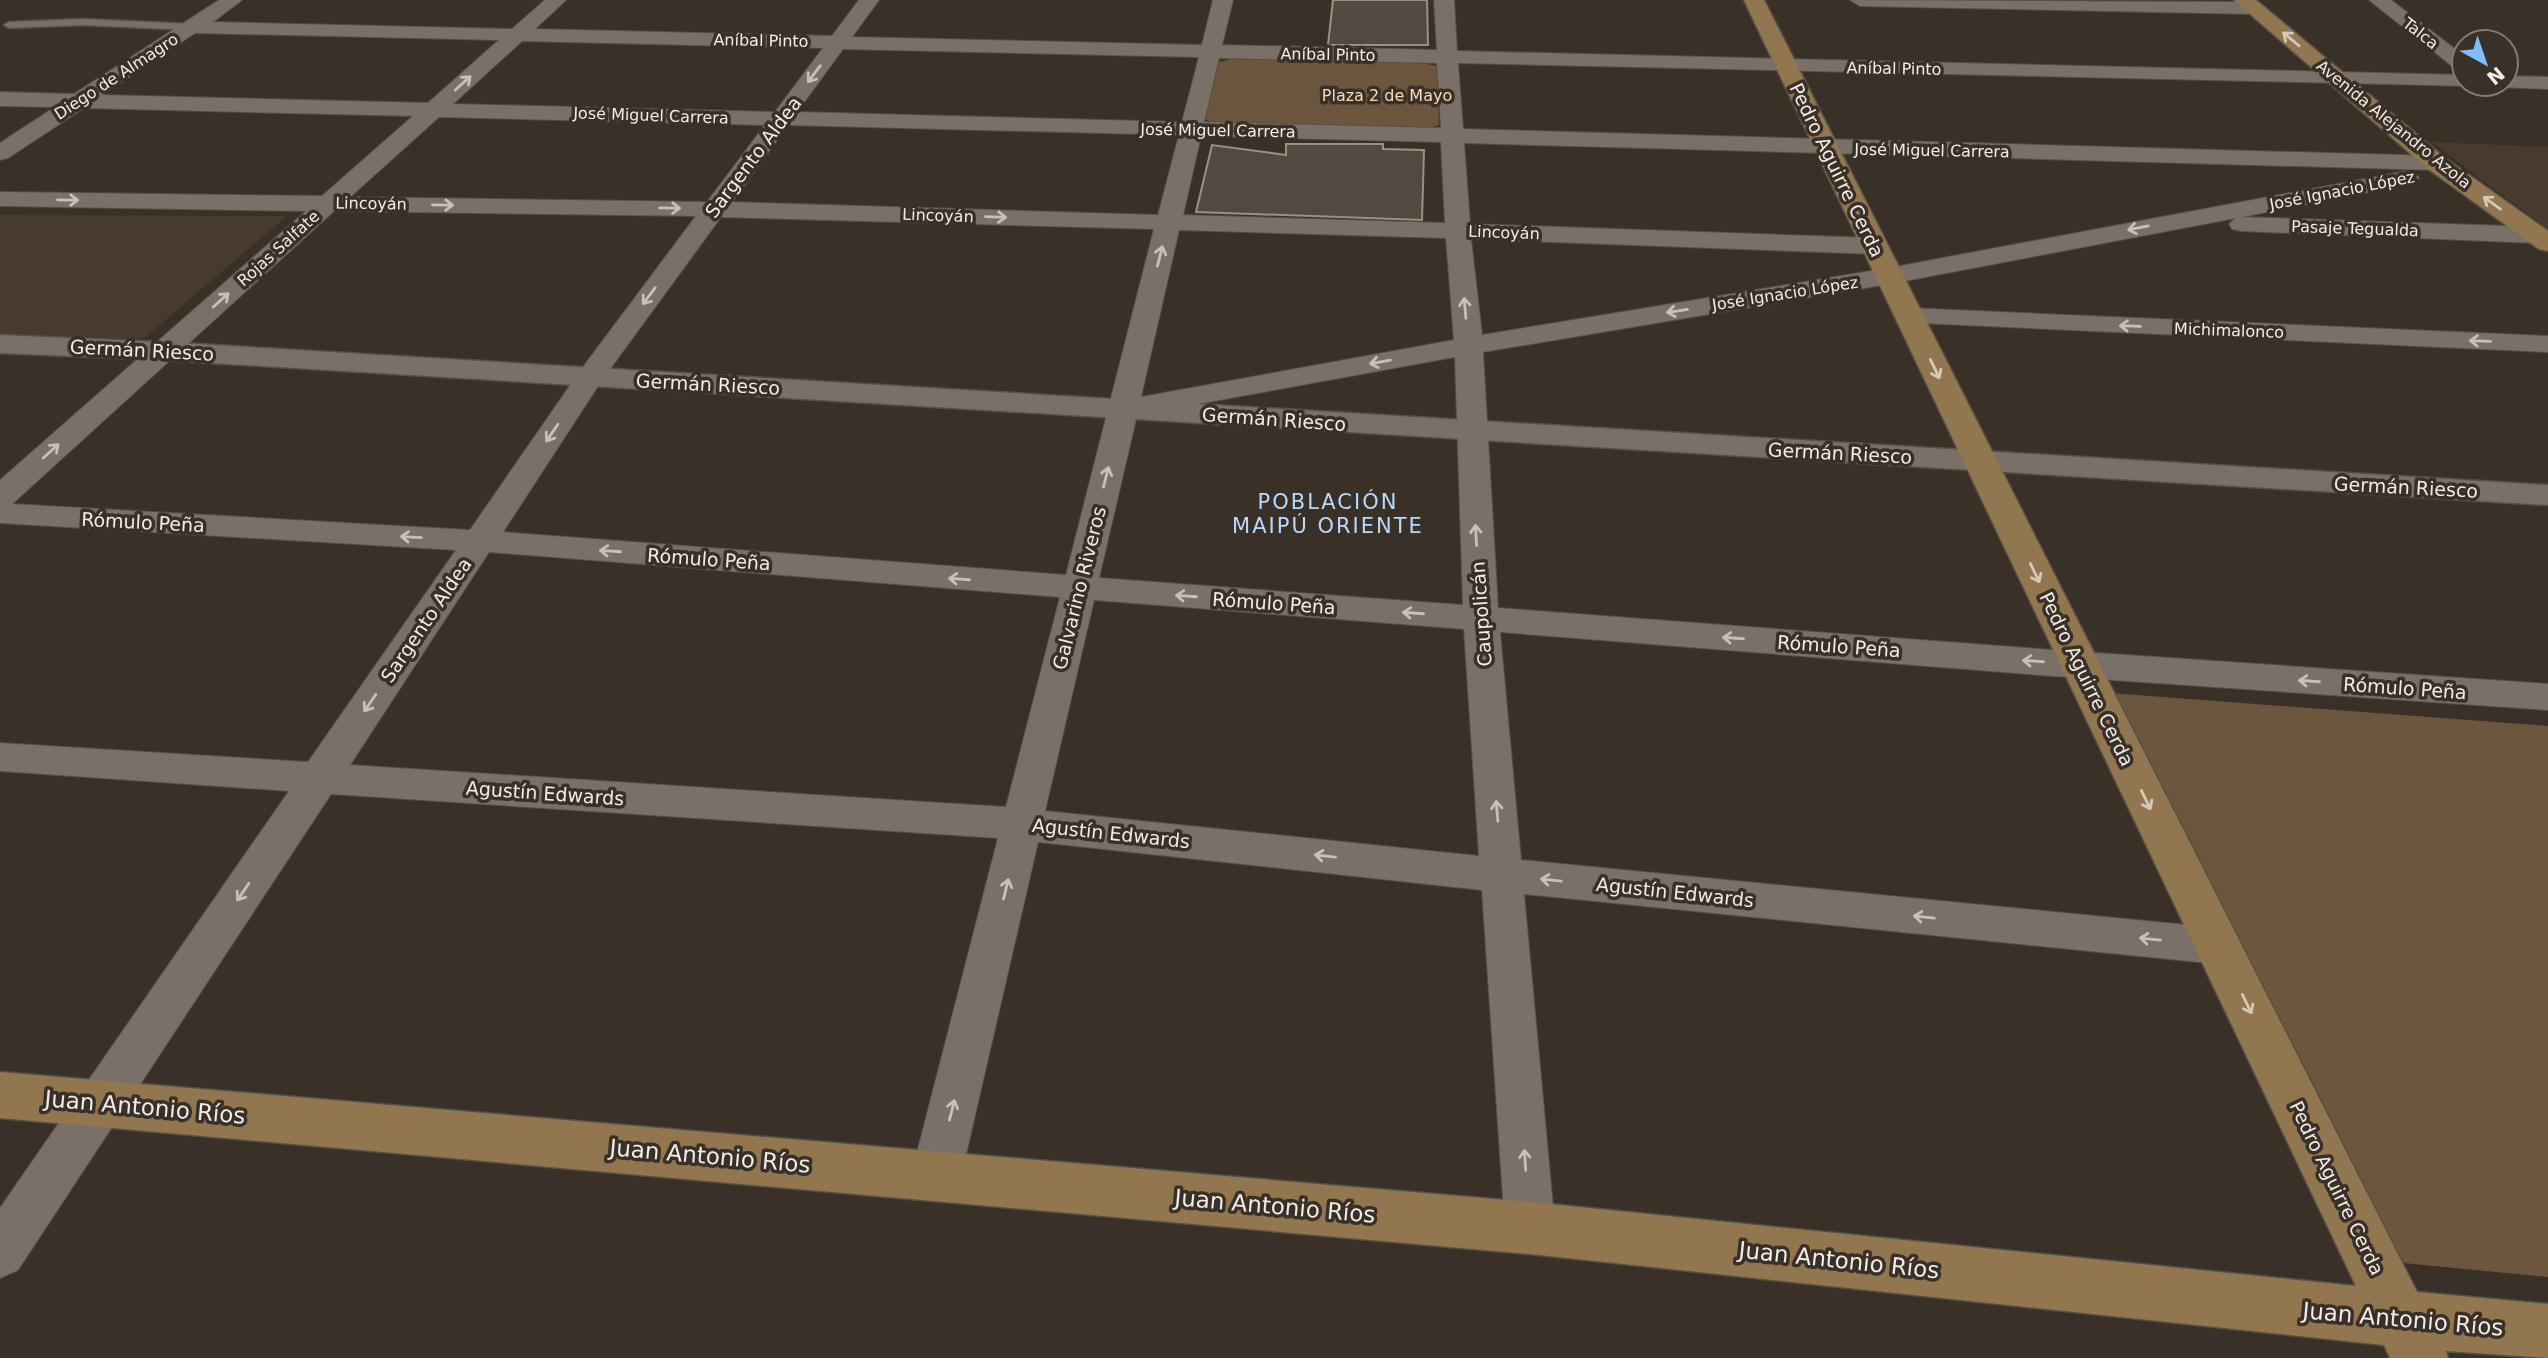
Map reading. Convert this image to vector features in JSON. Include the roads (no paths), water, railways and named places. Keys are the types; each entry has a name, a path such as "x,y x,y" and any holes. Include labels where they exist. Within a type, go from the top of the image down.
{"main road":[{"name":"Pedro Aguirre Cerda","path":"1754,0 2410,1339"},
{"name":"Avenida Alejandro Azola","path":"2248,4 2441,167 2542,239"},
{"name":"Juan Antonio Ríos","path":"0,1095 1530,1228 2410,1339 2548,1332"}],"street":[{"name":"Diego de Almagro","path":"0,153 232,0"},
{"name":"Rojas Salfate","path":"0,496 556,0"},
{"name":"Sargento Aldea","path":"0,1252 590,377 869,0"},
{"name":"Galvarino Riveros","path":"936,1176 1223,0"},
{"name":"Caupolicán","path":"1444,0 1458,230 1469,346 1481,619 1530,1228"},
{"path":"1860,0 2248,4"},
{"name":"Talca","path":"2379,0 2450,55"},
{"name":"Aníbal Pinto","path":"191,27 2450,81"},
{"path":"2520,83 2544,86"},
{"name":"José Miguel Carrera","path":"0,99 1453,135 2441,167"},
{"name":"José Ignacio López","path":"1122,409 1469,346 1882,261 2173,222 2441,167"},
{"name":"Lincoyán","path":"0,199 714,209 1458,230 1882,261"},
{"name":"Pasaje Tegualda","path":"2173,222 2542,239"},
{"name":"Michimalonco","path":"1909,316 2548,344"},
{"name":"Germán Riesco","path":"0,344 163,351 2548,495"},
{"name":"Rómulo Peña","path":"0,513 479,541 2080,665 2548,697"},
{"name":"Agustín Edwards","path":"0,757 1022,824 2218,946"}],"lane":[{"path":"9,25 83,22 191,27"}],"district":[{"name":"POBLACIÓN MAIPÚ ORIENTE","path":"1328,514"}],"park label":[{"name":"Plaza 2 de Mayo","path":"1387,95"}]}
